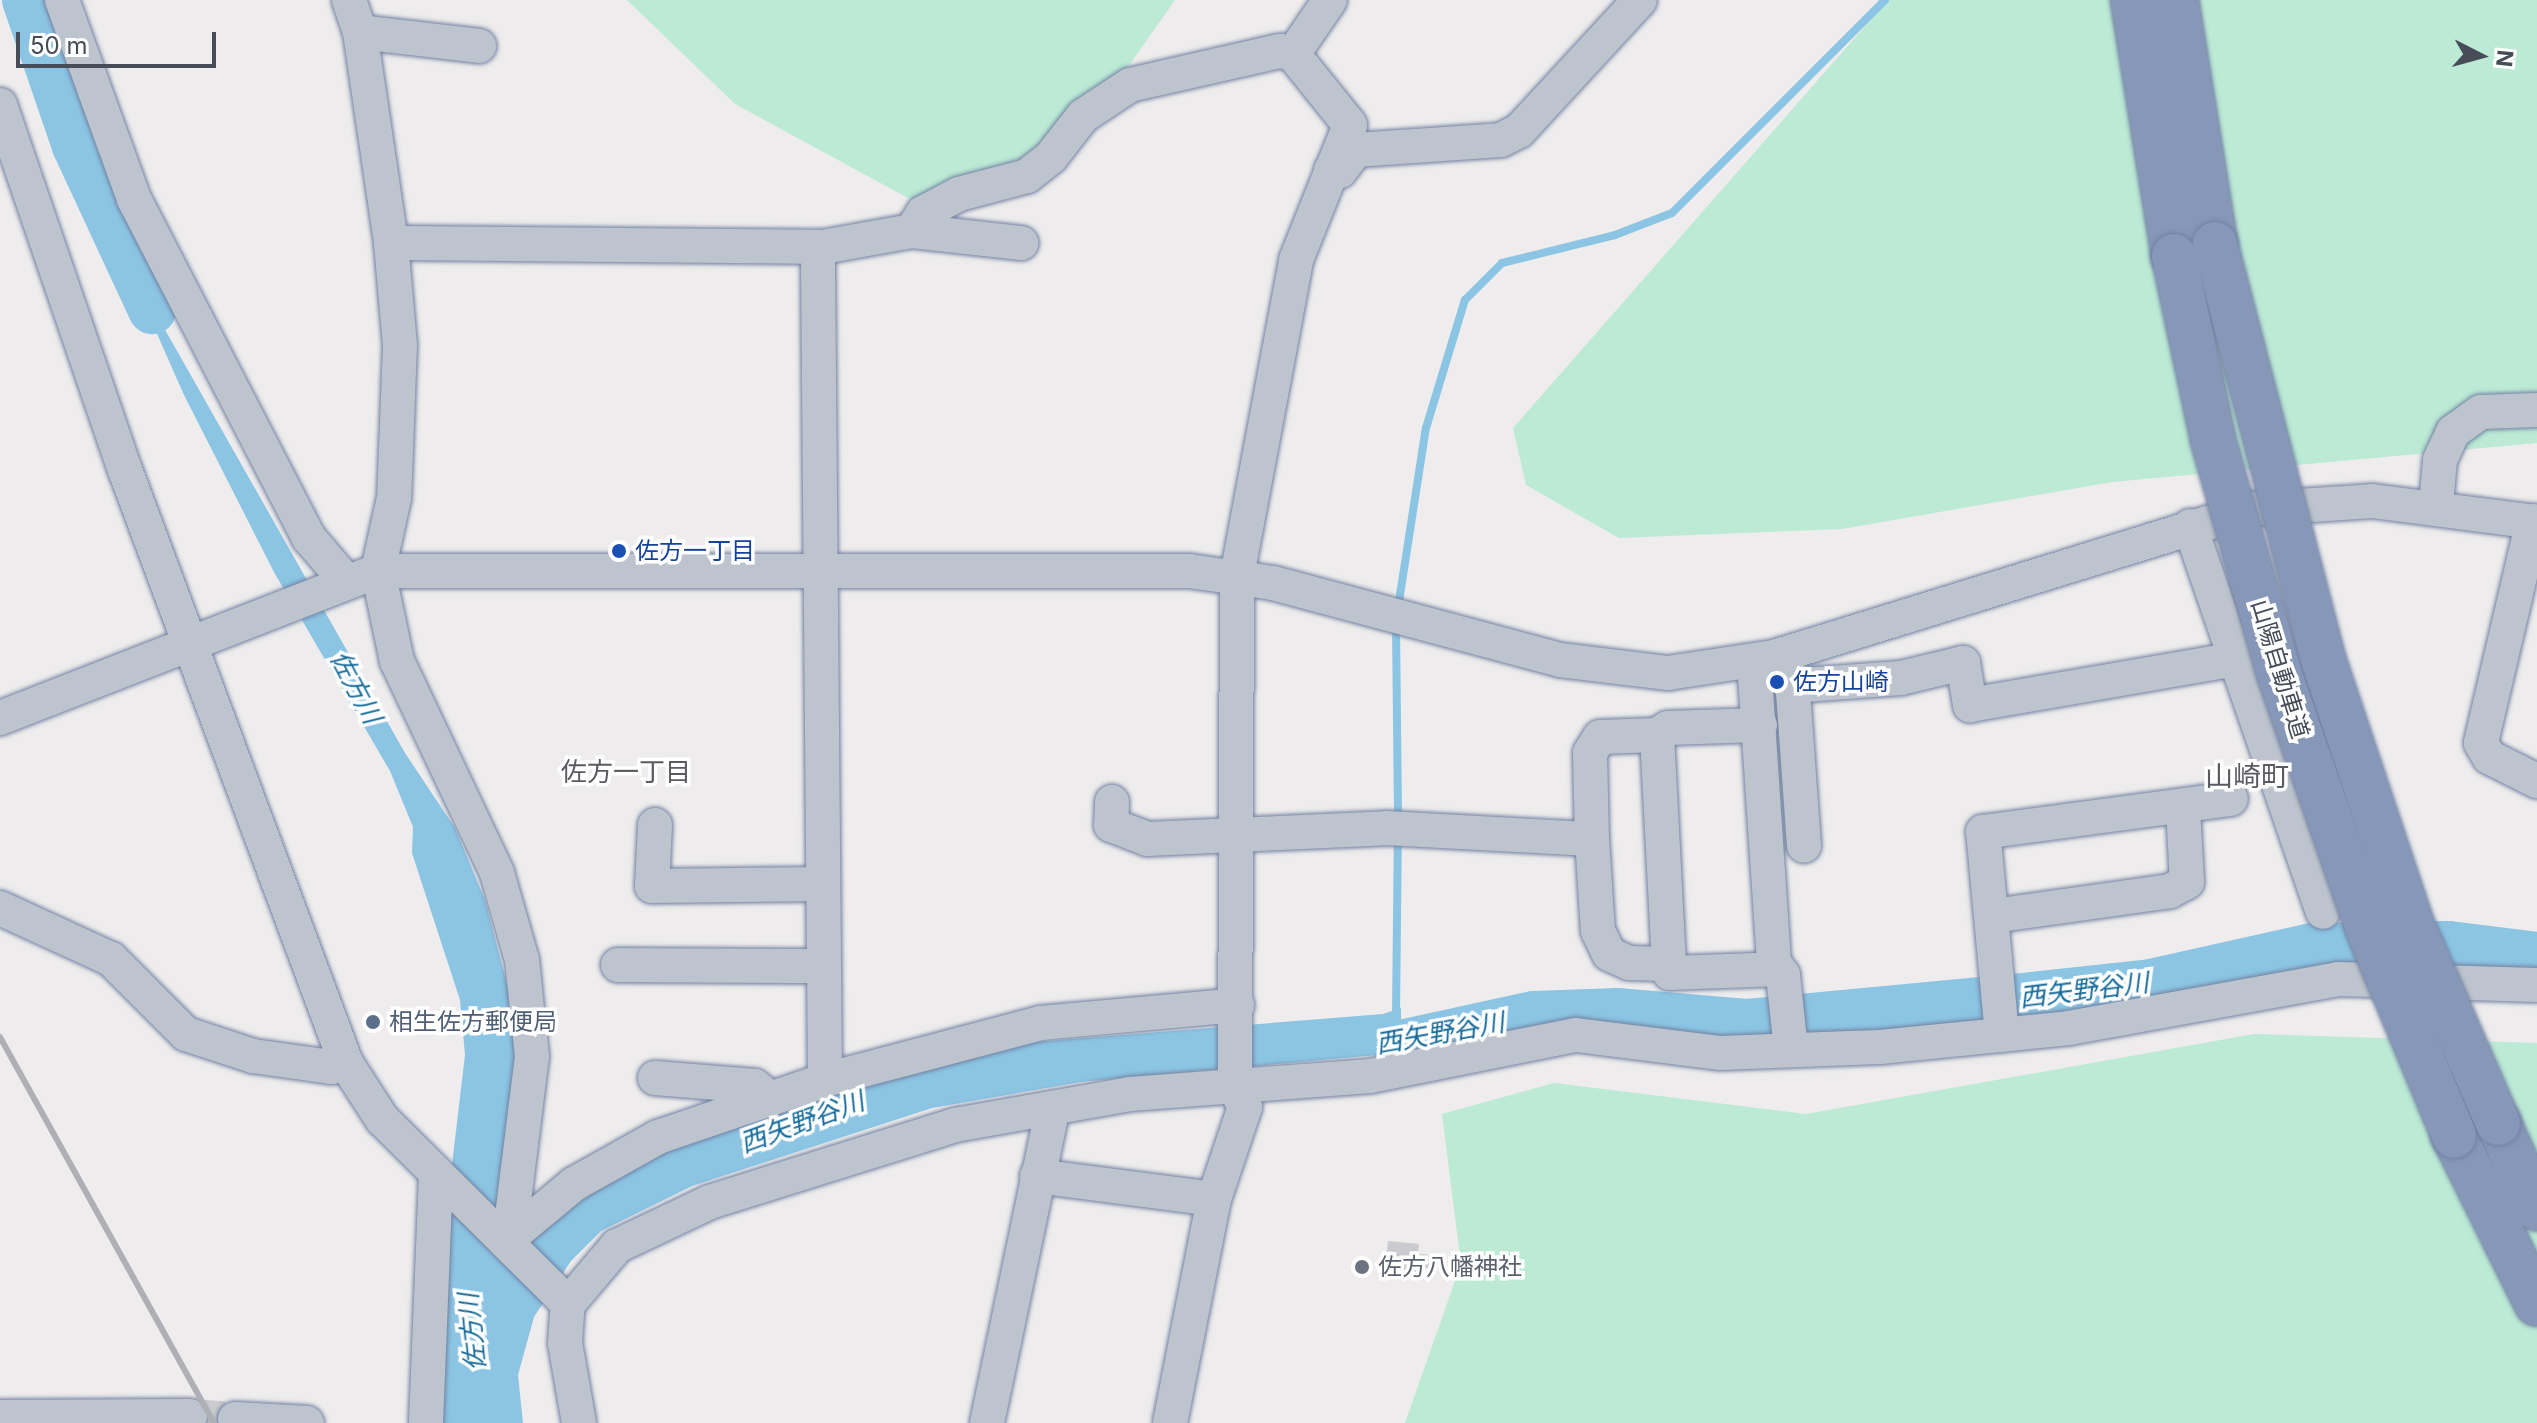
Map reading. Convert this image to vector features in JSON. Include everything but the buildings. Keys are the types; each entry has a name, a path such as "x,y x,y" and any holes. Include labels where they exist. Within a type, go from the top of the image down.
{"highway":[{"name":"山陽自動車道","path":"2133,0 2174,256 2213,440 2279,673 2368,929 2454,1136 2537,1304"},
{"name":"山陽自動車道","path":"2176,0 2215,244 2263,441 2358,766 2412,925 2537,1208"}],"street":[{"path":"62,0 134,199 309,538 340,582"},
{"path":"349,0 360,32 391,243 400,375 394,498 378,571 397,661 497,873 522,960 532,1056 511,1240"},
{"path":"1293,54 1330,0"},
{"path":"1329,170 1340,171 1356,150 1501,140 1519,131 1640,0"},
{"path":"360,32 479,46"},
{"path":"912,231 923,213 959,194 1027,176 1051,157 1083,116 1130,85 1280,51 1293,54 1350,125 1329,170 1296,260 1237,576 1235,1088 1245,1107 1214,1199 1170,1423"},
{"path":"0,105 190,643 346,1063 382,1119 439,1176 511,1240 562,1301 567,1370 579,1423"},
{"path":"391,243 823,247 912,231 1021,243"},
{"path":"823,247 817,291 825,1080"},
{"path":"2436,505 2440,460 2453,432 2481,412 2537,410"},
{"path":"1776,667 2190,526 2309,502 2436,505 2535,522 2481,743 2489,757 2537,781"},
{"path":"2190,526 2323,912"},
{"path":"0,718 340,582 378,571 818,568 1237,576 1624,671 1776,667 1901,678 1963,663 1970,705 2236,659"},
{"path":"1776,667 1760,725 1778,969 1790,1032"},
{"path":"1776,667 1804,846"},
{"path":"1669,964 1629,963 1609,954 1598,931 1578,837 1590,753 1600,737 1657,735 1668,728 1760,725"},
{"path":"1657,735 1670,973 1778,969"},
{"path":"2000,1026 1993,916 1983,832 2231,799"},
{"path":"1112,802 1111,825 1128,835 1237,838 1397,828 1578,837"},
{"path":"1993,916 2170,891 2187,882 2183,807"},
{"path":"655,825 652,886 822,884"},
{"path":"0,908 111,959 200,1040 253,1056 331,1067 346,1063"},
{"path":"618,965 823,966"},
{"path":"562,1301 617,1246 710,1202 955,1125 1130,1094 1370,1076 1576,1035 1721,1053 1790,1032 2000,1026 2338,979 2537,985"},
{"path":"511,1240 574,1184 658,1137 825,1080 1041,1023 1237,1005"},
{"path":"655,1078 755,1086 770,1099"},
{"path":"987,1423 1053,1108"},
{"path":"426,1423 439,1176"},
{"path":"1037,1176 1214,1199"},
{"path":"0,1417 130,1419 190,1416"},
{"path":"235,1419 307,1423"}],"green space":[{"path":"627,0 1175,0 1080,135 921,205 735,104"},
{"path":"1888,0 2537,0 2537,443 2112,482 1842,529 1619,538 1526,485 1513,428"},
{"path":"2254,1034 2537,1043 2537,1423 1405,1423 1461,1264 1442,1114 1554,1083 1806,1114"}],"water":[{"path":"121,252 405,753 455,828 485,900 512,1003 516,1075 491,1252 509,1269 531,1234 569,1202 689,1139 829,1092 1034,1042 1383,1014 1401,1008 1401,1024 1411,1033 1456,1024 1462,1037 1399,1053 1081,1082 932,1108 692,1186 601,1231 571,1261 534,1317 518,1375 523,1423 438,1423 447,1207 465,1055 460,1000 412,853 413,827 390,771 275,574 184,395"}],"waterway":[{"name":"佐方川","path":"26,0 76,146 152,310"},
{"path":"1398,608 1426,428 1465,300 1502,263 1615,235 1672,213 1885,0"},
{"path":"1396,625 1398,819"},
{"path":"1396,1015 1398,837"},
{"name":"西矢野谷川","path":"1396,1045 1534,1015 1617,1012 1747,1023 2032,996 2151,983 2312,947 2449,945 2537,956"}],"tunnel":[{"path":"190,1416 235,1419"}],"railway":[{"path":"0,1037 214,1423"}],"place":[{"name":"佐方一丁目","path":"619,551"},
{"name":"佐方山崎","path":"1777,682"},
{"name":"相生佐方郵便局","path":"373,1022"},
{"name":"佐方八幡神社","path":"1362,1267"}],"district":[{"name":"佐方一丁目","path":"626,772"},
{"name":"山崎町","path":"2247,776"}]}
